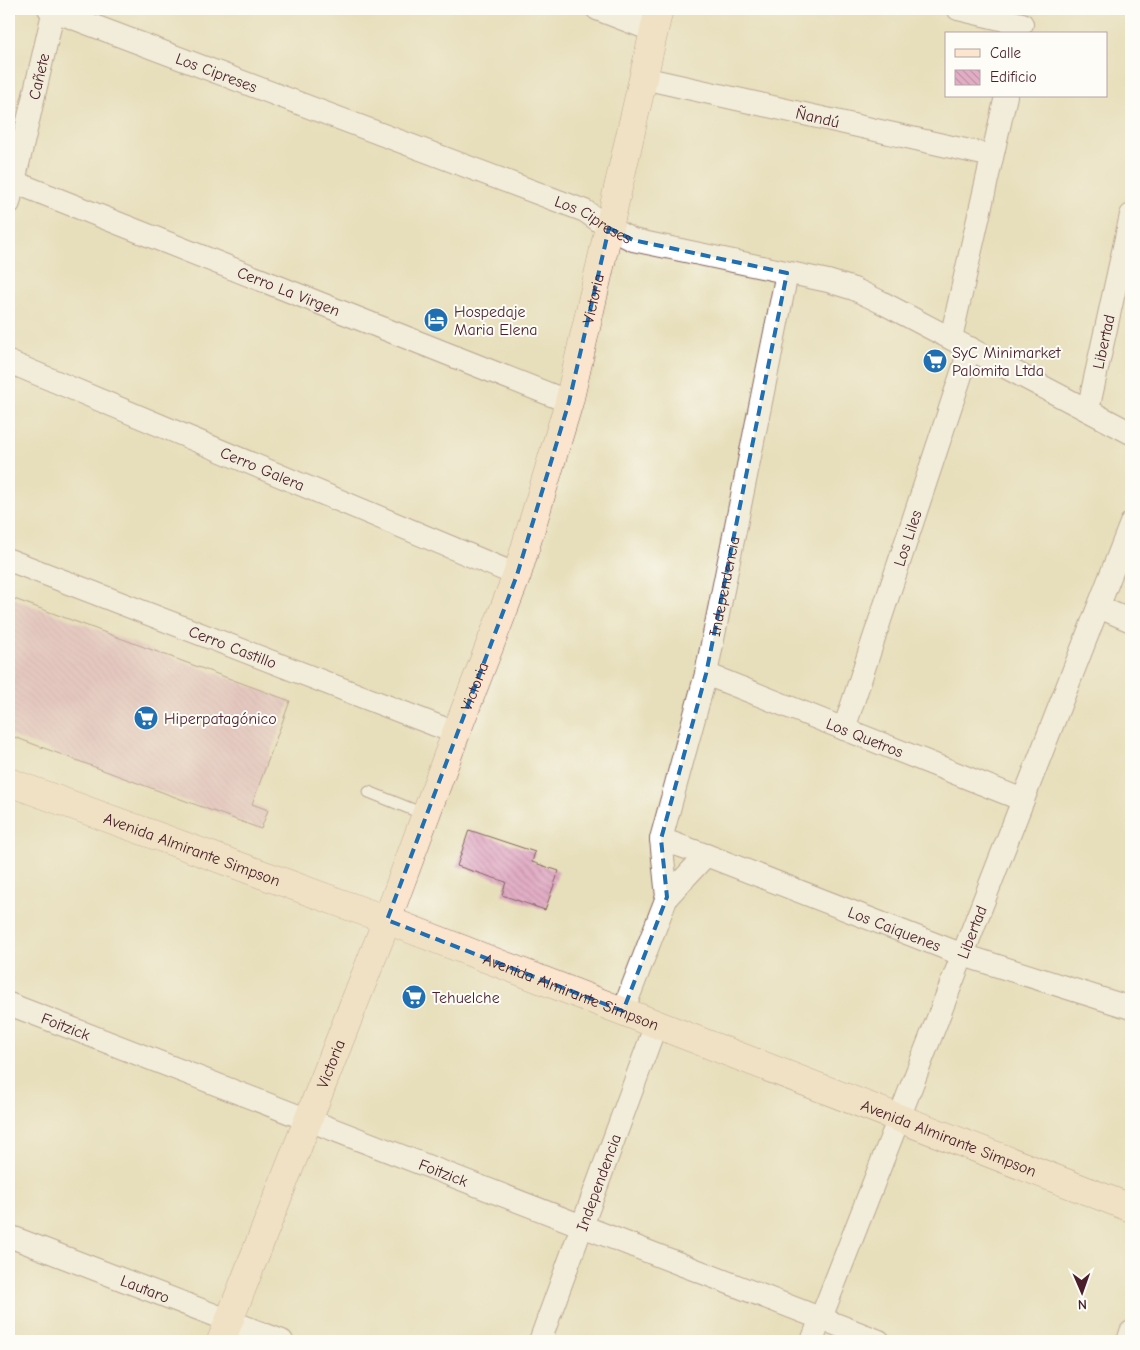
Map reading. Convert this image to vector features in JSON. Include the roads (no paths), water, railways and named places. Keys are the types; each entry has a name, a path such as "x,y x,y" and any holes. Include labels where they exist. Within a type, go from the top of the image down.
{"street":[{"name":"Cañete","path":"10,189 52,9"},
{"name":"Los Cipreses","path":"52,9 585,211 609,228 633,240 828,281 854,289 1131,433"},
{"path":"596,9 657,20"},
{"path":"958,9 1023,22"},
{"name":"Victoria","path":"225,1331 387,920 517,575 569,402 657,20"},
{"name":"Ñandú","path":"643,78 992,156"},
{"name":"Los Liles","path":"844,729 961,343 992,156 1006,98"},
{"name":"Cerro La Virgen","path":"10,189 569,402"},
{"name":"Libertad","path":"1088,410 1131,215"},
{"name":"Independencia","path":"667,897 661,839 706,674 787,273"},
{"name":"Cerro Galera","path":"9,362 517,575"},
{"name":"Libertad","path":"812,1341 1131,523"},
{"name":"Cerro Castillo","path":"9,560 456,733"},
{"path":"1098,607 1131,621"},
{"name":"Los Quetros","path":"706,674 1023,800"},
{"name":"Avenida Almirante Simpson","path":"9,782 387,920 1131,1208"},
{"name":"Los Caiquenes","path":"661,839 963,955 1131,1008"},
{"name":"Independencia","path":"623,1011 667,897 706,855"},
{"name":"Foitzick","path":"9,1004 879,1341"},
{"name":"Independencia","path":"540,1341 656,1024"},
{"name":"Lautaro","path":"9,1236 225,1331 282,1341"},
{"path":"1128,1341 1131,1332"}],"lane":[{"path":"370,792 426,815"}],"place":[{"name":"Hospedaje Maria Elena","path":"436,320"},
{"name":"SyC Minimarket Palomita Ltda","path":"935,361"},
{"name":"Hiperpatagónico","path":"146,718"},
{"name":"Tehuelche","path":"414,997"}]}
